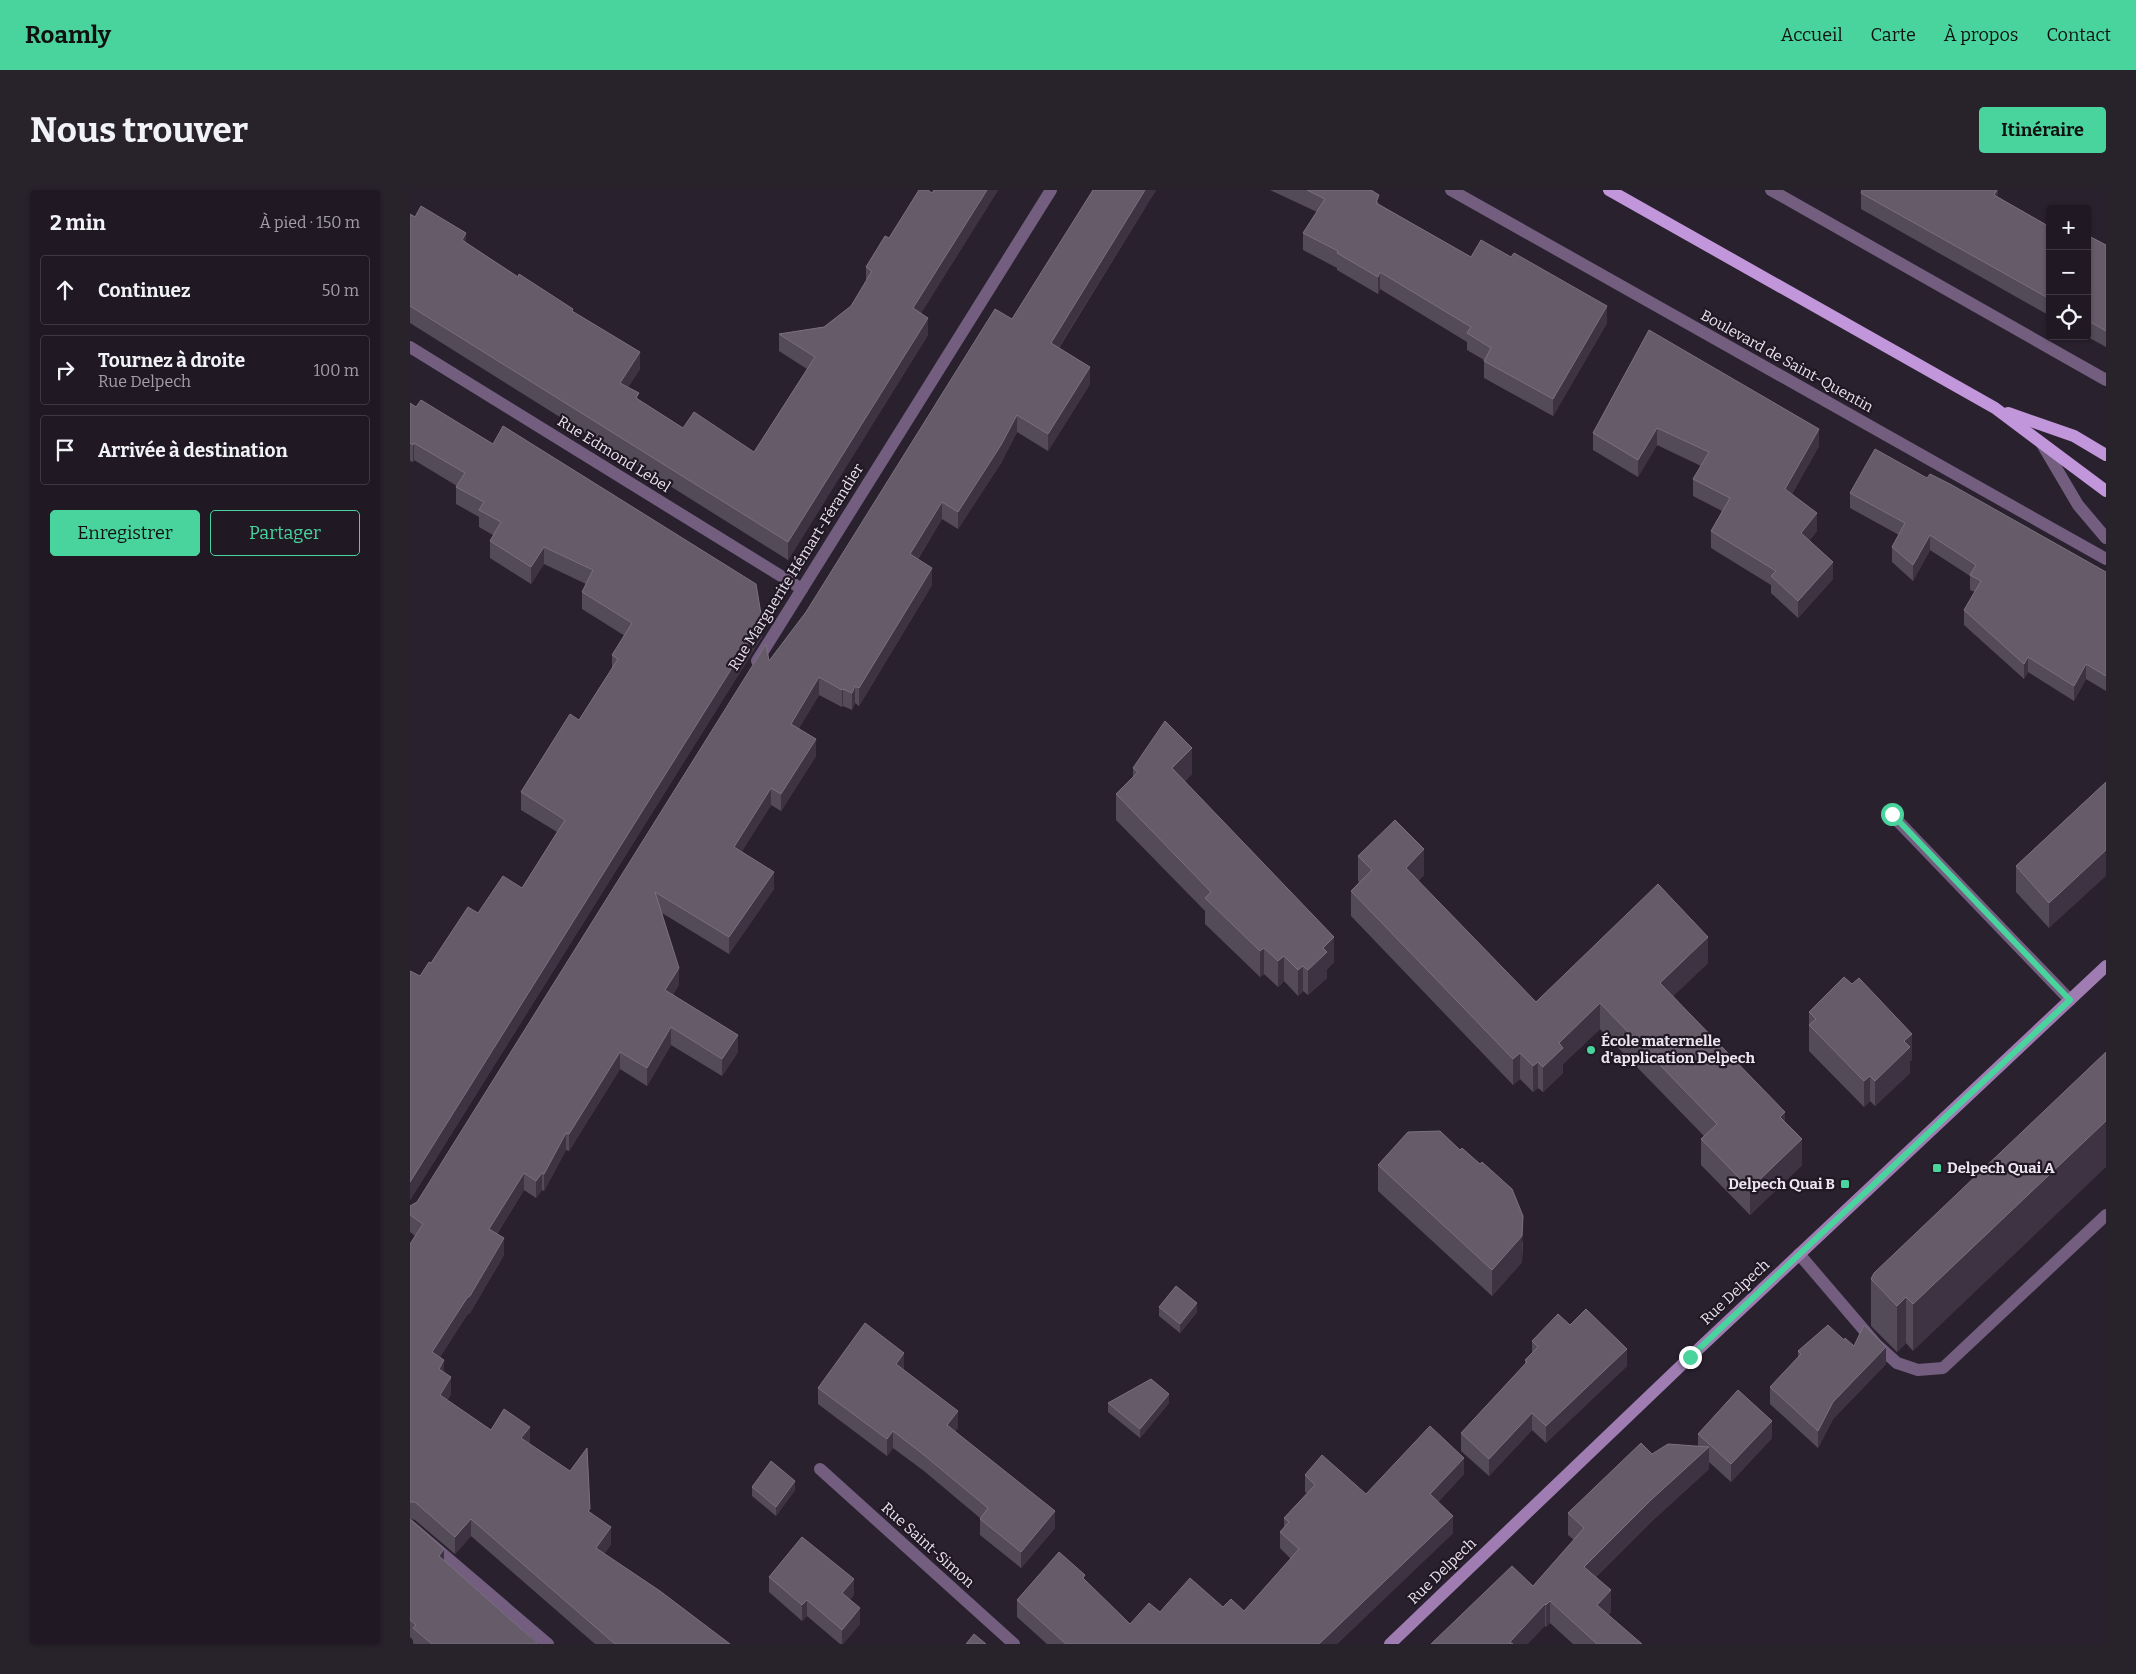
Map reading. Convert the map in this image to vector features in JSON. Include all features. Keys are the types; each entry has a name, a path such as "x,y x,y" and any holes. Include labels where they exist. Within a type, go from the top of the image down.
{"main road":[{"path":"1609,190 1995,408 2106,491"},
{"path":"1995,408 2074,436 2106,455"}],"street":[{"name":"Rue Marguerite Hémart-Férandier","path":"749,674 1051,190"},
{"name":"Boulevard de Saint-Quentin","path":"1451,190 2106,559"},
{"path":"1771,190 2106,380"},
{"name":"Rue Edmond Lebel","path":"410,347 802,589"},
{"path":"2042,444 2078,505 2106,538"},
{"path":"1892,814 2070,1000"},
{"name":"Rue Delpech","path":"1390,1644 1799,1254 2106,966"},
{"path":"1799,1254 1876,1344 1897,1363 1918,1370 1943,1368 2106,1216"},
{"name":"Rue Saint-Simon","path":"820,1469 1014,1644"},
{"path":"410,1526 548,1644"}],"building":[{"path":"919,190 928,190 932,193 934,190 987,190 913,308 928,318 788,542 410,306 410,214 415,217 421,206 466,233 462,240 518,277 519,274 573,309 572,311 640,352 620,383 639,393 636,398 683,428 694,412 754,452 815,357 779,334 824,327 851,306 872,271 866,267 885,236 889,238"},
{"path":"1093,190 1145,190 1051,343 1090,367 1048,434 1017,415 1001,445 958,512 942,502 910,554 932,568 859,688 855,686 852,693 842,690 819,677 791,724 816,739 781,794 771,788 734,847 774,872 729,937 655,892 679,968 665,990 738,1035 722,1059 671,1027 647,1068 620,1052 569,1134 566,1133 544,1174 542,1173 536,1181 524,1173 489,1229 504,1238 470,1296 432,1352 444,1360 439,1369 451,1377 440,1395 491,1430 504,1409 530,1427 521,1438 570,1471 587,1448 590,1509 588,1511 611,1527 596,1548 660,1591 730,1644 615,1644 471,1519 455,1537 415,1502 410,1502 410,1244 423,1224 410,1215 410,1206 417,1202 766,644 769,661 806,612 995,309 1012,319"},
{"path":"1307,190 1371,190 1379,195 1376,203 1471,257 1481,240 1511,257 1514,253 1607,306 1553,399 1484,361 1491,348 1467,333 1471,327 1380,272 1378,277 1337,253 1338,251 1303,233 1325,199"},
{"path":"1862,190 1997,190 1994,195 2046,225 2046,297 1861,193"},
{"path":"2091,237 2106,245 2106,331 2091,322"},
{"path":"1649,330 1819,429 1785,489 1817,513 1801,533 1833,562 1798,601 1771,576 1776,571 1711,531 1730,498 1693,479 1709,452 1657,428 1638,460 1593,433"},
{"path":"421,400 493,444 503,426 756,584 762,620 410,1182 410,971 420,976 429,962 431,963 468,907 478,913 503,876 522,888 565,820 521,792 570,714 579,720 618,659 612,655 632,623 582,592 593,570 544,547 531,567 490,541 501,522 479,510 484,502 456,487 465,473 414,443 413,445 410,443 410,403 416,407"},
{"path":"1875,449 1927,478 1930,474 1950,484 2106,572 2106,676 2086,664 2074,686 2028,657 2024,664 1964,610 1981,581 1970,575 1976,565 1930,535 1913,565 1892,547 1905,523 1850,493"},
{"path":"1165,721 1192,748 1172,768 1334,937 1323,948 1327,952 1308,970 1303,966 1298,970 1284,956 1278,961 1264,948 1260,951 1205,898 1211,892 1116,794 1138,772 1133,768"},
{"path":"2106,782 2106,850 2049,903 2016,866"},
{"path":"1395,820 1424,849 1406,868 1536,1002 1658,884 1708,937 1660,983 1785,1112 1780,1117 1802,1139 1750,1189 1701,1139 1717,1124 1600,1003 1559,1043 1563,1048 1543,1067 1538,1062 1533,1066 1520,1053 1513,1059 1351,891 1372,870 1358,856"},
{"path":"1844,977 1852,984 1859,978 1912,1034 1904,1041 1910,1047 1875,1081 1870,1076 1864,1081 1809,1025 1816,1019 1809,1012"},
{"path":"2106,1052 2106,1121 1913,1304 1906,1297 1897,1306 1871,1279 1874,1273"},
{"path":"1440,1131 1460,1150 1462,1148 1480,1164 1482,1162 1512,1189 1523,1216 1522,1236 1492,1270 1378,1165 1408,1132"},
{"path":"1176,1286 1197,1303 1180,1324 1159,1307"},
{"path":"1586,1309 1627,1349 1546,1426 1532,1413 1489,1459 1461,1433 1527,1362 1525,1360 1538,1347 1532,1341 1558,1314 1570,1325"},
{"path":"865,1323 904,1353 896,1364 958,1411 947,1425 1055,1511 1021,1552 980,1519 988,1508 924,1455 893,1431 887,1439 818,1388"},
{"path":"1828,1325 1844,1340 1845,1338 1854,1346 1864,1325 1886,1347 1833,1402 1818,1431 1770,1387 1801,1354 1798,1351"},
{"path":"1151,1379 1169,1394 1140,1429 1108,1403"},
{"path":"1738,1390 1772,1421 1731,1464 1698,1434"},
{"path":"1430,1426 1464,1458 1430,1494 1453,1516 1319,1644 1066,1644 1017,1600 1059,1552 1085,1575 1083,1578 1130,1624 1149,1603 1160,1612 1190,1578 1223,1607 1231,1599 1244,1611 1299,1549 1280,1532 1289,1522 1284,1518 1315,1485 1305,1475 1322,1455 1366,1494"},
{"path":"1641,1443 1652,1454 1668,1444 1709,1447 1651,1500 1584,1567 1611,1590 1597,1605 1642,1644 1597,1644 1550,1601 1510,1642 1513,1644 1431,1644 1512,1566 1533,1586 1584,1528 1568,1513"},
{"path":"771,1461 795,1481 776,1507 752,1487"},
{"path":"410,1519 444,1549 439,1556 538,1644 432,1644 413,1628 416,1625 410,1620"},
{"path":"802,1537 854,1579 842,1593 860,1608 842,1630 807,1600 802,1605 769,1577"},
{"path":"974,1634 986,1644 966,1644"}],"place":[{"name":"École maternelle d'application Delpech","path":"1591,1050"},
{"name":"Delpech Quai A","path":"1937,1168"},
{"name":"Delpech Quai B","path":"1845,1184"}],"route":[{"path":"1690,1357 2070,1000 1892,814"}]}
